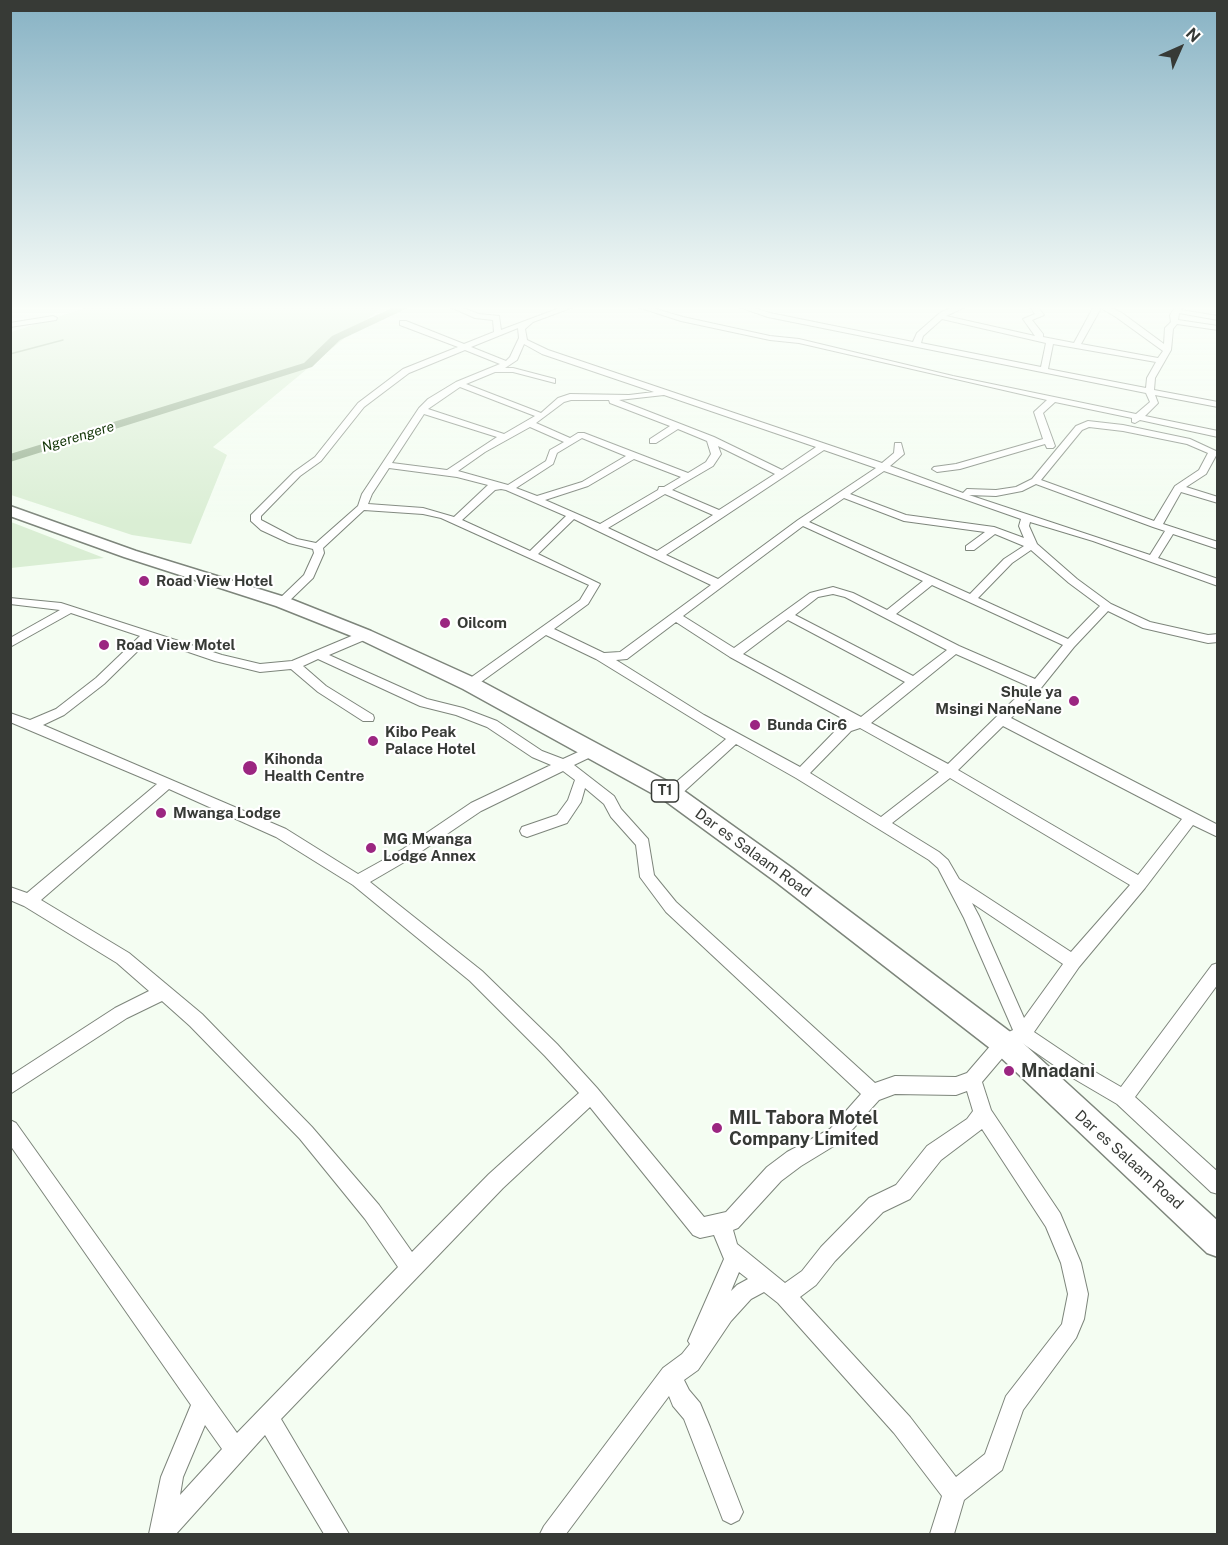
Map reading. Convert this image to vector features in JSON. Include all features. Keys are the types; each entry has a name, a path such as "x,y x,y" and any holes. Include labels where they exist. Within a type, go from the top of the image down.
{"highway":[{"name":"Dar es Salaam Road","path":"10,511 130,554 282,602 365,635 470,684 672,794 1013,1038 1218,1242"}],"street":[{"path":"318,547 293,541 265,528 256,522 256,515 297,474 318,459 353,414 396,378"},
{"path":"318,547 362,507 367,494 422,410 431,401 459,384 475,378"},
{"path":"542,378 552,381"},
{"path":"621,378 1218,583"},
{"path":"960,378 1218,434"},
{"path":"1000,386 1001,378"},
{"path":"1083,378 1218,405"},
{"path":"1123,428 1139,418 1154,403 1150,392 1151,378"},
{"path":"459,384 542,416"},
{"path":"450,472 542,416 561,400 570,397 599,396 629,398 664,393"},
{"path":"599,396 711,439 783,474"},
{"path":"1054,399 1038,412 1056,455"},
{"path":"422,410 505,437"},
{"path":"530,423 548,434 570,441"},
{"path":"944,490 996,493 1019,489 1035,481 1083,425 1095,424 1123,428 1191,442 1213,452 1203,472 1178,488 1157,525"},
{"path":"653,441 677,426"},
{"path":"456,520 492,487 505,487 550,462 553,452 585,435 687,476"},
{"path":"600,528 714,461 716,454 711,439"},
{"path":"937,469 957,467 1048,440"},
{"path":"602,657 623,656 802,522 883,467 899,454 898,445"},
{"path":"658,555 823,447"},
{"path":"538,499 585,484 634,455"},
{"path":"387,465 450,472 505,487 538,499 719,584"},
{"path":"1035,481 1218,546"},
{"path":"1178,488 1218,500"},
{"path":"663,489 719,514"},
{"path":"844,495 909,519 994,530 1032,545 1073,581 1107,606 1147,625 1208,639 1218,638"},
{"path":"362,507 423,512 456,520 595,584 584,602 470,684"},
{"path":"531,555 573,515"},
{"path":"1027,517 1024,526 1032,545"},
{"path":"802,522 1070,644"},
{"path":"970,548 994,530"},
{"path":"1152,559 1171,530"},
{"path":"971,599 1008,561 1032,545"},
{"path":"282,602 309,576 319,553 318,547"},
{"path":"889,614 932,580"},
{"path":"734,654 814,595 833,590 889,614 955,649 1037,685"},
{"path":"10,601 70,609 249,666 272,668 294,665 321,656 365,635"},
{"path":"883,823 949,771 1037,685 1070,644 1107,606"},
{"path":"10,643 37,630 70,609"},
{"path":"787,615 913,681"},
{"path":"675,616 734,654 949,771 1140,884"},
{"path":"545,630 602,657 699,718 801,774 934,856 954,883 992,961 1013,1038 1123,1098 1218,1185"},
{"path":"31,725 60,712 100,681 149,634"},
{"path":"801,774 846,728 862,723 955,649"},
{"path":"321,656 424,703 475,716 492,724 537,754 564,765 582,778 609,800 616,813 643,843 647,877 672,907 873,1094"},
{"path":"294,665 315,684 368,718"},
{"path":"10,717 281,833 358,881 476,976 591,1094 700,1228 731,1221 785,1165 836,1135 873,1094 895,1085 956,1086 973,1080 1013,1038 1073,962 1140,884 1190,819"},
{"path":"1001,719 1218,832"},
{"path":"672,794 736,737"},
{"path":"358,881 408,853 476,807 594,750"},
{"path":"527,831 562,819 574,802 582,778"},
{"path":"29,901 167,783"},
{"path":"954,883 1073,962"},
{"path":"10,893 29,901 123,958 164,992 276,1099 306,1132 372,1212 411,1268"},
{"path":"1123,1098 1218,970"},
{"path":"10,1086 120,1013 164,992"},
{"path":"942,1534 954,1493 994,1462 1014,1404 1069,1331 1074,1319 1078,1294 1071,1263 1053,1220 982,1114 973,1080"},
{"path":"161,1534 267,1417 496,1181 591,1094"},
{"path":"785,1296 809,1278 828,1254 876,1205 903,1192 934,1153 973,1125 982,1114"},
{"path":"10,1130 236,1450"},
{"path":"721,1224 729,1250 785,1296 902,1425 954,1493"},
{"path":"690,1362 736,1256"},
{"path":"552,1534 671,1376 690,1362 724,1314 744,1292 765,1281"},
{"path":"671,1376 681,1398 692,1411 731,1512"},
{"path":"161,1534 172,1477 203,1404"},
{"path":"267,1417 337,1534"}],"green space":[{"path":"11,378 296,378 213,447 227,455 191,544 132,535 11,495"},
{"path":"11,522 104,558 11,568"}],"waterway":[{"name":"Ngerengere","path":"10,458 266,378"}],"place":[{"name":"Road View Hotel","path":"144,581"},
{"name":"Oilcom","path":"445,623"},
{"name":"Road View Motel","path":"104,645"},
{"name":"Shule ya Msingi NaneNane","path":"1074,701"},
{"name":"Bunda Cir6","path":"755,725"},
{"name":"Kibo Peak Palace Hotel","path":"373,741"},
{"name":"Kihonda Health Centre","path":"250,768"},
{"name":"Mwanga Lodge","path":"161,813"},
{"name":"MG Mwanga Lodge Annex","path":"371,848"},
{"name":"Mnadani","path":"1009,1071"},
{"name":"MIL Tabora Motel Company Limited","path":"717,1128"}]}
